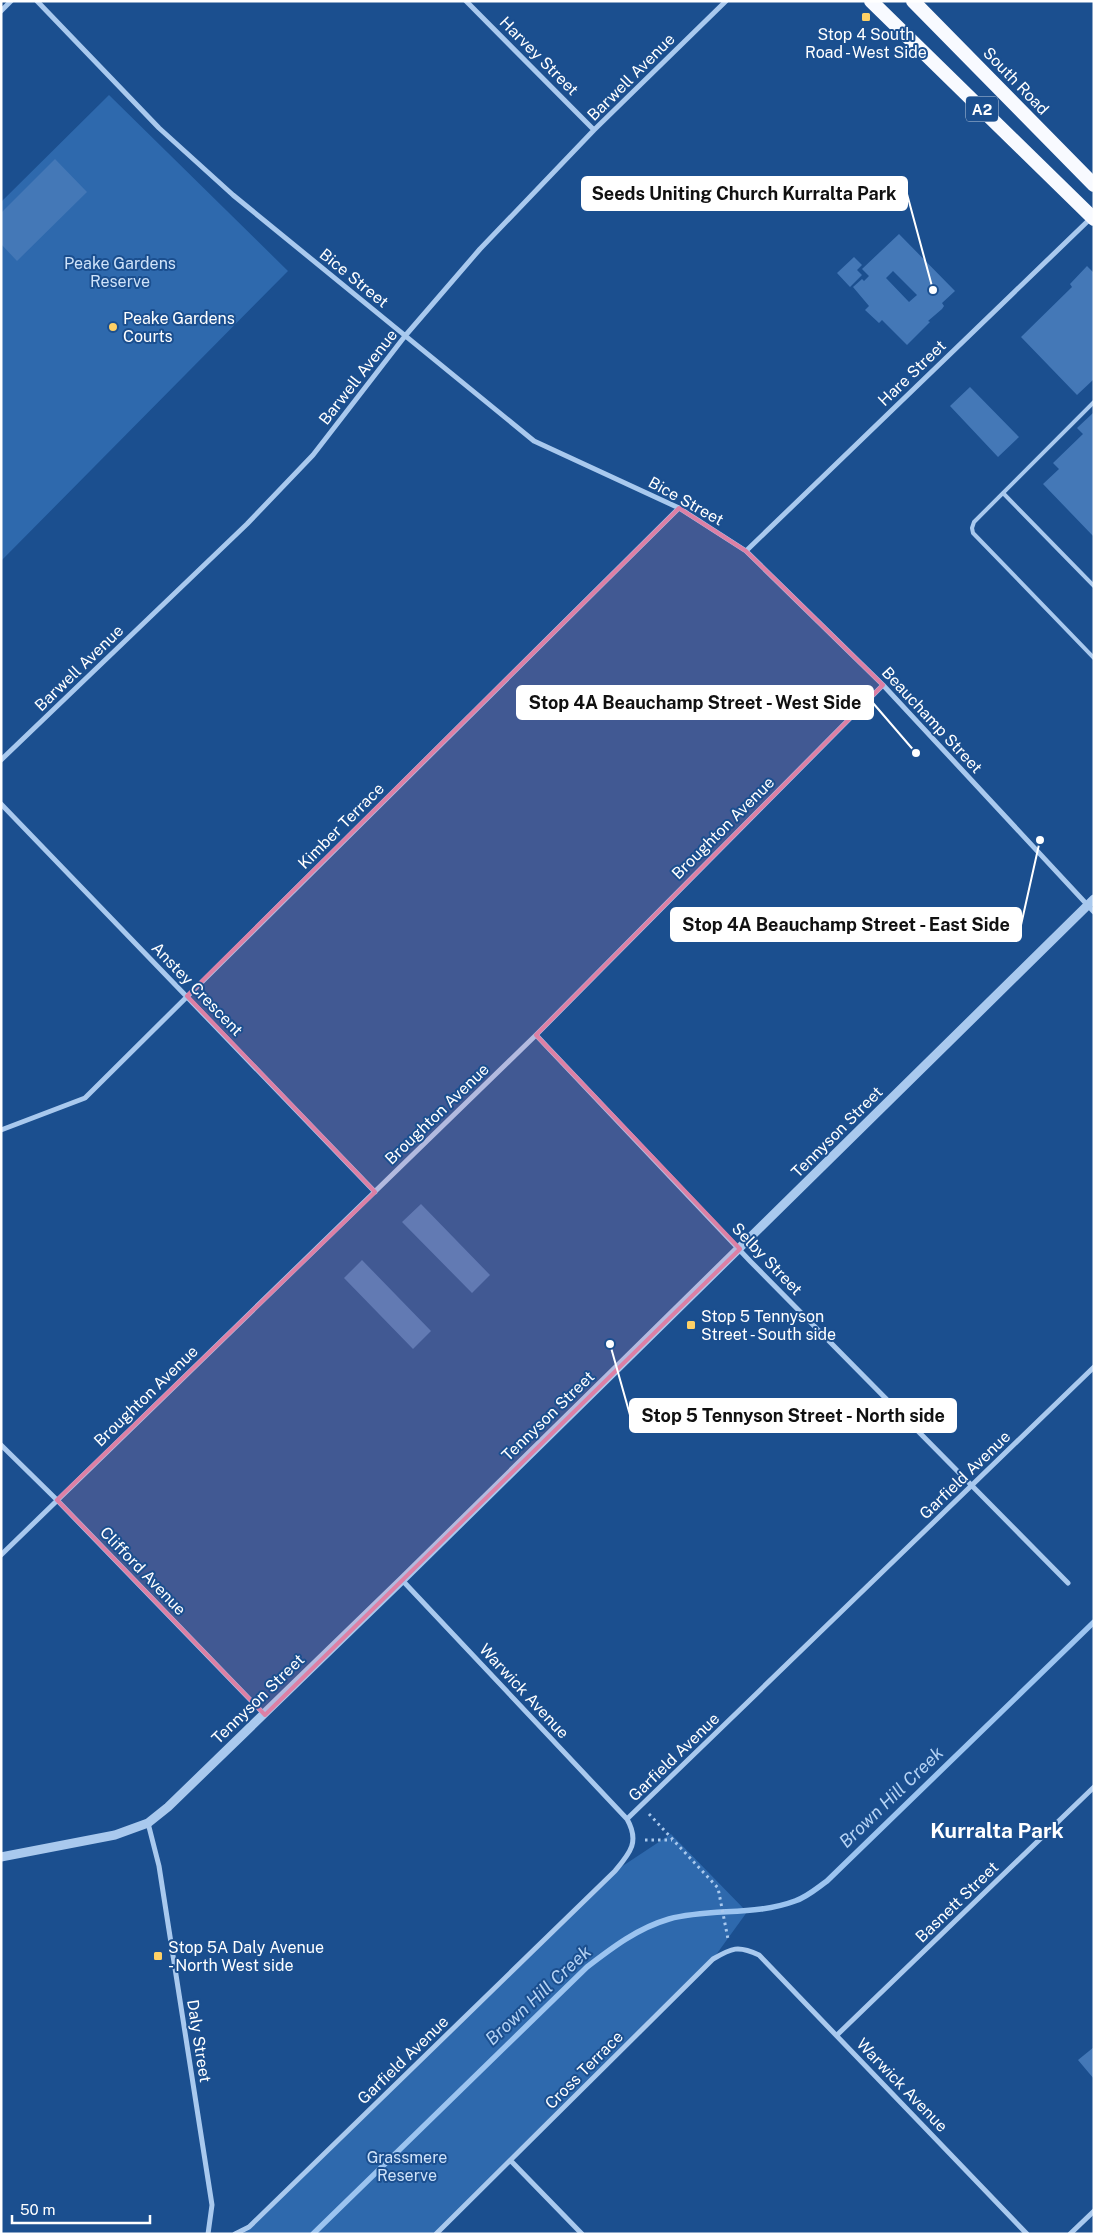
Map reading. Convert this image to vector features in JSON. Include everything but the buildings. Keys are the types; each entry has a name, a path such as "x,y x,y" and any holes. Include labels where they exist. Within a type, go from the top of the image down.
{"highway":[{"name":"A2","path":"871,1 1093,216"},
{"name":"South Road","path":"913,1 1094,185"}],"street":[{"path":"1,11 11,1"},
{"name":"Bice Street","path":"37,1 159,128 233,195 534,441 680,508 746,551"},
{"name":"Harvey Street","path":"466,1 594,130"},
{"name":"Barwell Avenue","path":"1,760 247,524 313,455 405,336 480,249 594,130 726,1"},
{"name":"Hare Street","path":"746,551 1093,216"},
{"name":"Kimber Terrace","path":"1,1130 85,1098 680,508"},
{"name":"Beauchamp Street","path":"746,551 883,685 1092,906"},
{"name":"Broughton Avenue","path":"1,1555 536,1035 883,685"},
{"name":"Anstey Crescent","path":"1,804 375,1192"},
{"name":"Tennyson Street","path":"1,1857 115,1835 148,1823 168,1806 264,1715 1092,906"},
{"name":"Selby Street","path":"536,1035 740,1250 1068,1583"},
{"name":"Garfield Avenue","path":"235,2234 249,2228 615,1871 630,1854 634,1840 632,1828 626,1819 1094,1367"},
{"name":"Clifford Avenue","path":"1,1445 57,1500 264,1715"},
{"name":"Warwick Avenue","path":"402,1580 626,1819"},
{"name":"Basnett Street","path":"837,2035 1094,1787"},
{"name":"Daly Street","path":"148,1823 159,1866 212,2205 208,2234"},
{"name":"Warwick Avenue","path":"730,1949 745,1948 759,1955 1027,2234"},
{"name":"Cross Terrace","path":"436,2234 713,1959 730,1949"},
{"path":"510,2161 582,2234"},
{"path":"1070,2234 1094,2211"}],"lane":[{"path":"1094,402 974,522 972,528 973,534 1094,658"},
{"path":"1003,494 1094,586"}],"path":[{"path":"641,1806 718,1888 730,1949"},
{"path":"645,1840 673,1840"}],"highlighted area":[{"path":"679,508 746,551 883,685 536,1035 740,1249 265,1715 57,1500 375,1192 187,996"}],"green space":[{"name":"Peake Gardens Reserve","path":"109,95 288,271 1,561 1,202"},
{"name":"Grassmere Reserve","path":"671,1834 747,1912 713,1959 435,2234 231,2234 249,2227 615,1871"}],"waterway":[{"name":"Brown Hill Creek","path":"313,2234 587,1967 616,1945 636,1933 669,1919 780,1906 812,1892 827,1881 1094,1622"}],"place":[{"name":"Stop 4 South Road - West Side","path":"866,17"},
{"name":"Seeds Uniting Church Kurralta Park","path":"933,290"},
{"name":"Peake Gardens Courts","path":"113,327"},
{"name":"Stop 4A Beauchamp Street - West Side","path":"916,753"},
{"name":"Stop 4A Beauchamp Street - East Side","path":"1040,840"},
{"name":"Stop 5 Tennyson Street - South side","path":"691,1325"},
{"name":"Stop 5 Tennyson Street - North side","path":"610,1344"},
{"name":"Stop 5A Daly Avenue - North West side","path":"158,1956"}],"district":[{"name":"Kurralta Park","path":"997,1830"}]}
